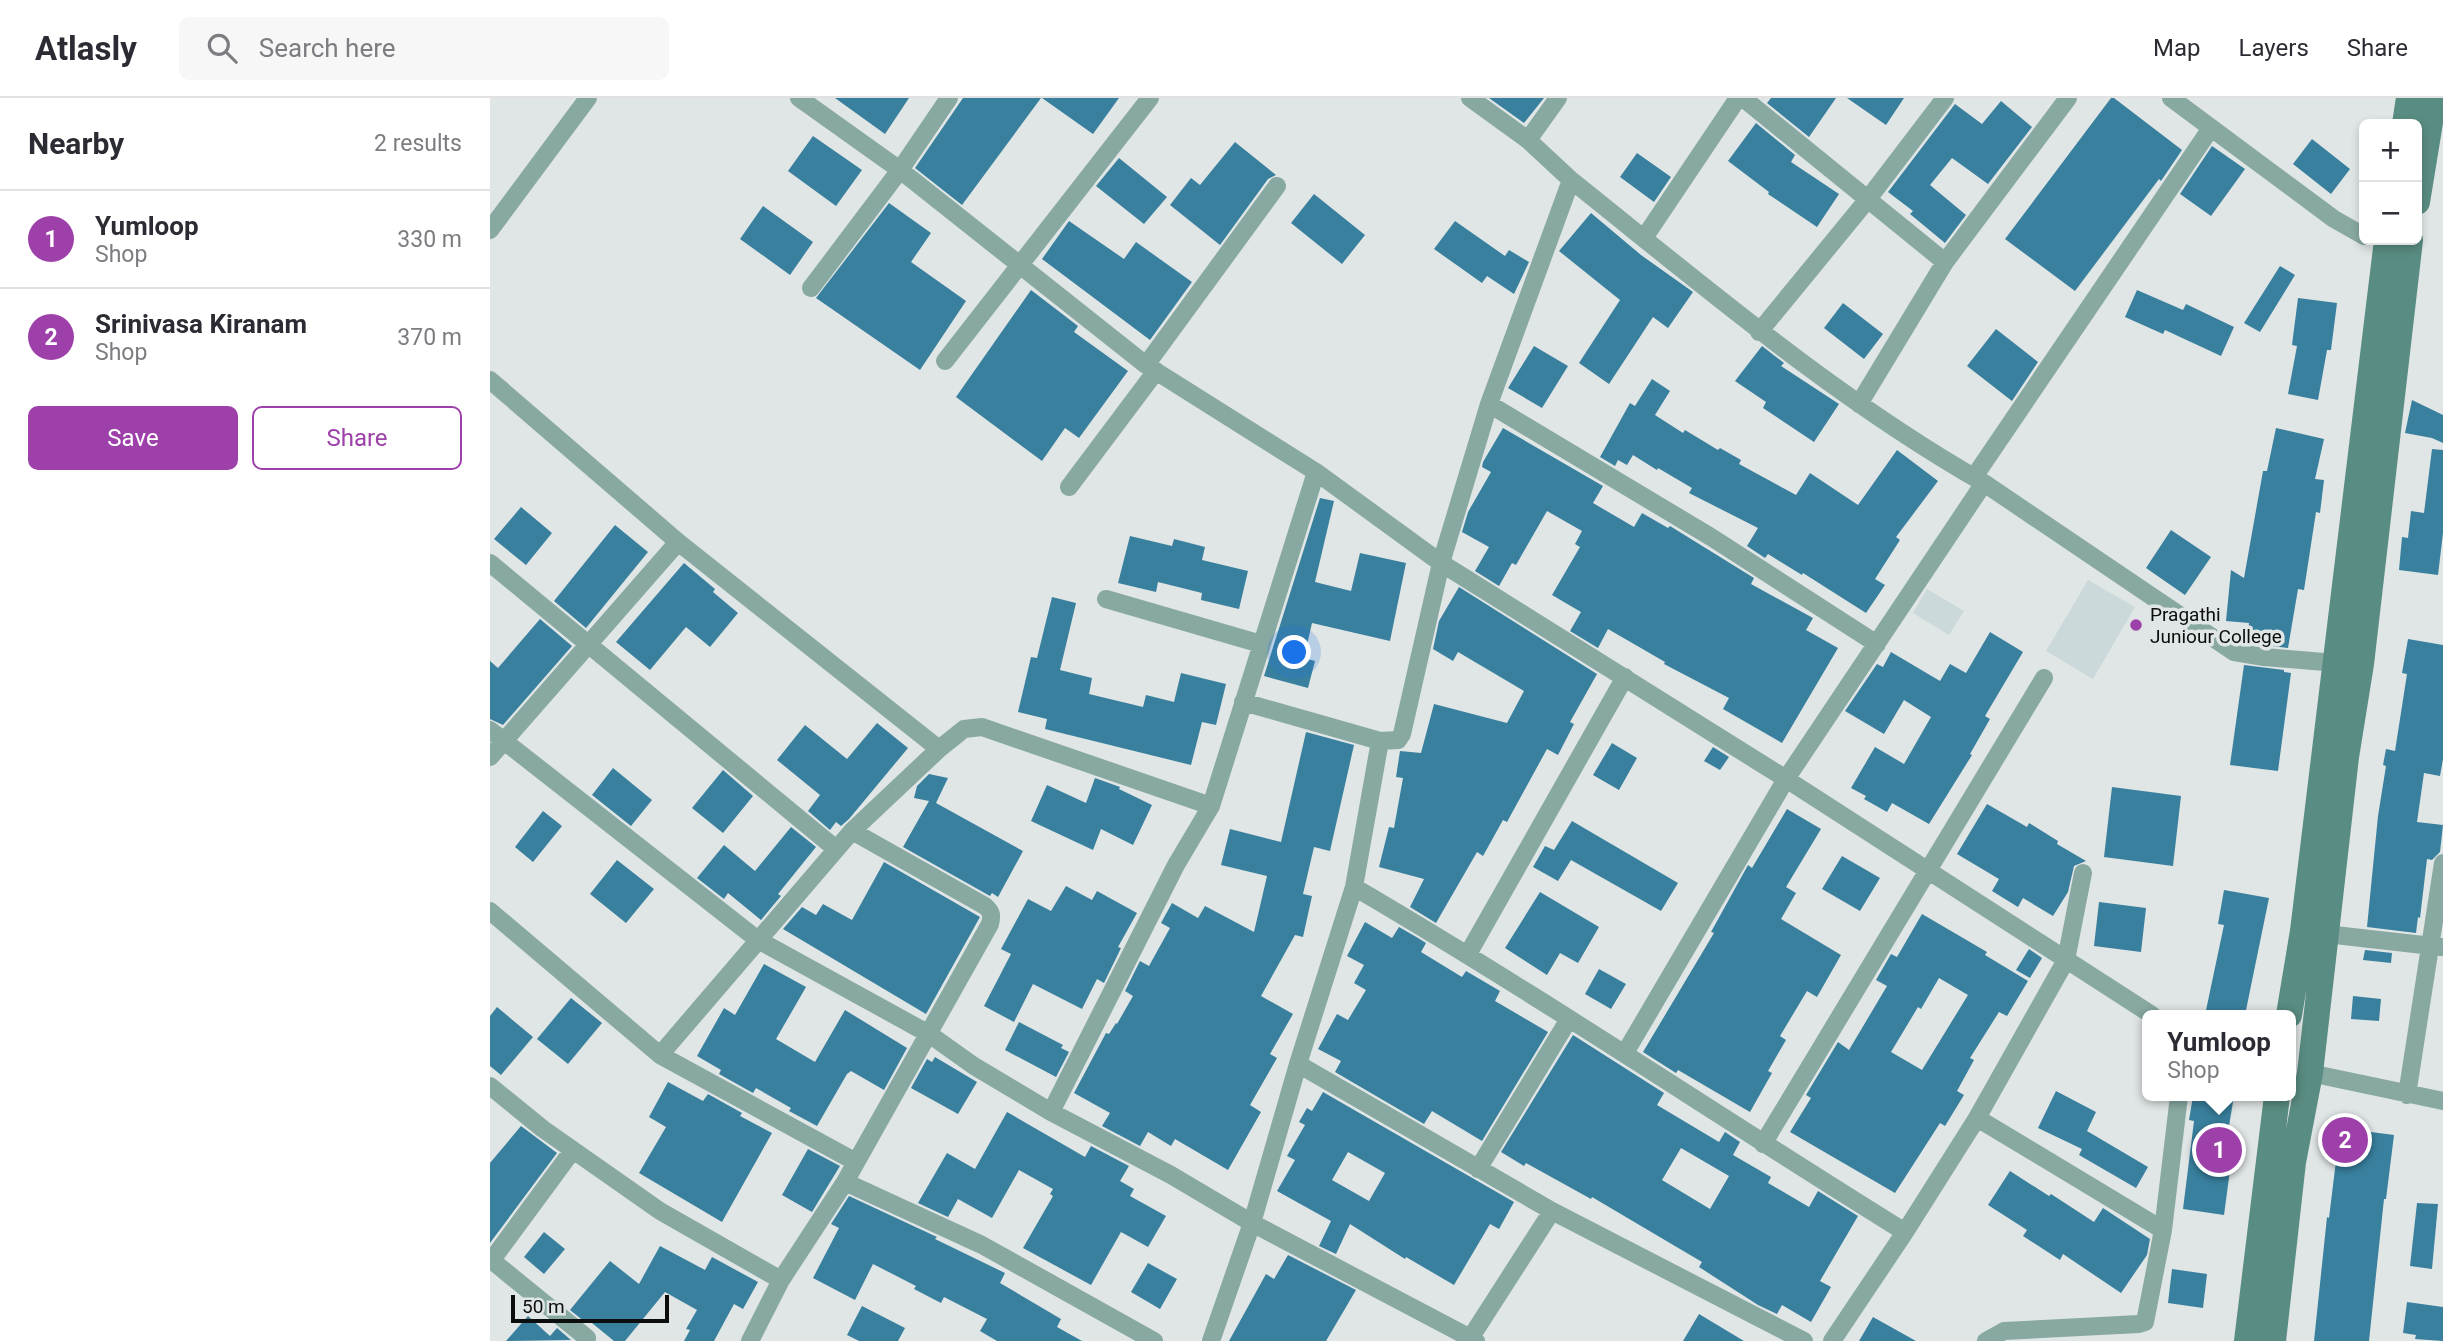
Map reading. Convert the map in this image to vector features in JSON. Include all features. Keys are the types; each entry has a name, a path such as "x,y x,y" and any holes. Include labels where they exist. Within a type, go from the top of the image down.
{"main road":[{"path":"2411,119 2430,103"},
{"path":"2420,182 2430,103"},
{"path":"2290,1010 2303,931 2336,663 2383,245"},
{"path":"2273,1341 2293,1162 2310,1073 2346,757 2361,664 2384,245"},
{"path":"2247,1341 2276,1101"}],"street":[{"path":"490,230 588,98"},
{"path":"799,98 900,170 1151,368 1316,472 1441,563 1787,779 2144,1010"},
{"path":"811,288 900,170 950,98"},
{"path":"945,361 1150,98"},
{"path":"1470,98 1528,140 1572,180 1759,332 1859,404 1979,480 2234,652 2336,663"},
{"path":"1528,140 1558,98"},
{"path":"1644,238 1741,98 1945,262"},
{"path":"1759,332 1868,198 1944,98"},
{"path":"1859,404 1945,262 2068,98"},
{"path":"2171,98 2334,219 2359,230"},
{"path":"1625,1053 1787,779 1877,644 1979,480 2211,128"},
{"path":"1243,702 1380,741 1398,740 1402,733 1441,563 1489,404 1572,180"},
{"path":"1069,487 1277,186"},
{"path":"490,380 678,542 939,749"},
{"path":"1489,404 1711,537 1877,644"},
{"path":"1051,1112 1176,865 1211,806 1316,472"},
{"path":"490,757 497,736 590,645 678,542"},
{"path":"490,563 836,849"},
{"path":"1107,599 1261,643"},
{"path":"1468,954 1625,677"},
{"path":"1763,1144 2044,678"},
{"path":"660,1055 852,831 964,729 982,727 1211,806"},
{"path":"497,736 758,940 929,1034 974,1066 1051,1112 1171,1175 1252,1223 1474,1339 1552,1211"},
{"path":"1210,1341 1252,1223 1298,1064 1354,887 1380,741"},
{"path":"750,1341 781,1280 845,1182 992,917 990,910 852,831"},
{"path":"2407,1095 2437,947 2443,863"},
{"path":"1832,1341 1906,1232 1977,1118 2066,960 2083,873"},
{"path":"1354,887 1468,954 1763,1144 1906,1232"},
{"path":"490,911 660,1055 856,1162"},
{"path":"2326,934 2437,947"},
{"path":"1478,1169 1569,1019"},
{"path":"1298,1064 1552,1211 1804,1341"},
{"path":"2310,1073 2443,1101"},
{"path":"490,1086 573,1150 660,1211 781,1280"},
{"path":"1986,1341 2004,1331 2145,1322 2163,1230 2178,1101"},
{"path":"1977,1118 2163,1230"},
{"path":"573,1150 491,1260 587,1338"},
{"path":"845,1182 982,1245 1154,1341"}],"shaded area":[{"path":"2088,580 2135,607 2093,679 2046,651"},
{"path":"1927,589 1964,611 1949,635 1913,613"}],"building":[{"path":"835,98 909,98 885,134"},
{"path":"963,98 1041,98 962,205 915,168"},
{"path":"1042,98 1119,98 1093,134"},
{"path":"1489,98 1544,98 1524,123"},
{"path":"1771,98 1836,98 1809,137 1767,103"},
{"path":"1847,98 1904,98 1886,125"},
{"path":"2111,98 2182,150 2075,291 2005,239"},
{"path":"2001,101 2032,127 1988,184 1952,158 1930,185 1966,215 1945,243 1910,214 1913,211 1888,192 1955,104 1982,124"},
{"path":"1756,123 1795,155 1791,162 1839,194 1817,227 1768,194 1769,192 1728,161"},
{"path":"813,136 862,170 836,206 788,171"},
{"path":"2312,139 2350,169 2331,194 2293,164"},
{"path":"1235,142 1276,175 1268,179 1220,245 1170,205 1191,178 1200,185"},
{"path":"2212,146 2245,169 2211,216 2180,194"},
{"path":"1637,153 1671,177 1654,202 1620,177"},
{"path":"1119,158 1167,197 1144,224 1096,186"},
{"path":"1314,194 1365,235 1342,264 1291,223"},
{"path":"889,203 931,233 911,262 966,301 920,370 816,298"},
{"path":"763,206 813,242 790,275 740,239"},
{"path":"1591,213 1641,255 1693,292 1668,328 1653,317 1609,384 1579,363 1620,300 1559,251"},
{"path":"1069,221 1124,259 1136,242 1192,282 1150,340 1042,259"},
{"path":"1455,221 1505,256 1509,250 1529,262 1514,294 1487,276 1482,283 1434,249"},
{"path":"2280,266 2295,275 2260,332 2244,323"},
{"path":"1031,290 1078,326 1074,332 1128,371 1079,438 1065,428 1042,461 956,397"},
{"path":"2137,290 2183,310 2186,304 2234,327 2221,356 2165,330 2163,334 2125,317"},
{"path":"2298,298 2337,303 2331,350 2327,350 2318,400 2288,394 2297,346 2292,345"},
{"path":"1843,303 1883,334 1864,359 1824,328"},
{"path":"1996,329 2038,362 2012,401 1967,366"},
{"path":"1534,346 1568,366 1542,408 1508,388"},
{"path":"1762,346 1784,363 1781,366 1839,404 1814,442 1763,408 1766,402 1735,381"},
{"path":"1652,379 1670,391 1655,415 1683,433 1685,430 1718,450 1720,448 1741,460 1739,464 1796,495 1810,473 1858,505 1897,450 1938,481 1896,537 1900,540 1875,579 1885,585 1866,613 1803,573 1802,575 1768,554 1765,558 1747,546 1758,528 1689,493 1692,488 1658,468 1657,470 1633,455 1627,465 1618,460 1615,466 1600,457 1630,403 1635,406"},
{"path":"2412,400 2443,415 2443,443 2405,433"},
{"path":"1503,428 1603,486 1593,503 1634,527 1642,513 1668,528 1670,526 1754,578 1751,584 1813,618 1806,630 1838,648 1782,743 1723,709 1729,698 1664,664 1665,662 1608,629 1598,648 1570,631 1581,612 1552,595 1580,547 1575,544 1582,531 1547,511 1516,565 1512,563 1499,586 1475,571 1489,547 1462,532 1468,512 1491,472 1482,467 1483,462"},
{"path":"2276,428 2324,439 2315,479 2324,480 2320,513 2316,512 2304,590 2298,589 2288,648 2247,643 2249,623 2226,621 2231,570 2244,578 2263,471 2267,471"},
{"path":"2432,449 2443,450 2443,533 2438,575 2399,570 2402,537 2408,538 2411,511 2424,513"},
{"path":"1320,498 1334,501 1315,582 1351,591 1360,553 1406,563 1390,641 1312,623 1304,658 1315,661 1308,688 1264,676"},
{"path":"521,507 552,533 526,565 494,539"},
{"path":"615,525 648,552 586,628 554,601"},
{"path":"2171,530 2211,557 2185,595 2146,568"},
{"path":"1130,536 1172,546 1174,539 1205,547 1202,560 1248,571 1239,609 1201,600 1202,593 1158,582 1156,592 1118,583"},
{"path":"684,563 738,613 710,647 686,627 650,670 616,642"},
{"path":"1459,587 1597,674 1570,722 1574,724 1558,755 1547,749 1507,822 1503,820 1483,856 1477,852 1436,923 1410,907 1424,879 1379,867 1389,827 1394,828 1403,778 1396,777 1400,751 1421,753 1434,704 1507,723 1524,691 1458,652 1453,661 1433,649 1439,621"},
{"path":"1052,597 1076,603 1060,670 1092,678 1089,694 1143,707 1146,695 1174,702 1181,673 1226,684 1216,725 1202,722 1191,765 1045,729 1047,719 1018,712 1031,657 1037,658"},
{"path":"540,619 572,646 503,725 490,719 490,661 498,668"},
{"path":"1990,632 2023,652 1985,716 1990,719 1970,754 1972,755 1929,824 1892,803 1887,812 1864,799 1866,796 1851,788 1875,747 1904,764 1931,717 1904,700 1884,734 1845,711 1877,664 1883,667 1891,652 1940,681 1950,664 1966,673"},
{"path":"2408,639 2443,645 2443,759 2440,776 2424,773 2417,822 2443,825 2440,852 2432,860 2427,859 2416,933 2367,927 2386,766 2383,765 2386,749 2395,751 2407,674 2402,673"},
{"path":"2244,665 2291,673 2278,771 2230,765"},
{"path":"877,723 908,748 849,819 841,826 836,822 830,830 808,811 820,795 777,760 805,725 847,759"},
{"path":"1306,732 1354,745 1330,851 1314,847 1303,894 1312,896 1303,937 1295,935 1261,996 1293,1014 1270,1054 1277,1058 1250,1105 1261,1112 1228,1170 1175,1139 1171,1146 1148,1132 1140,1146 1102,1126 1110,1113 1074,1093 1106,1033 1109,1034 1117,1024 1133,996 1125,991 1140,961 1149,966 1170,928 1161,923 1172,903 1198,918 1205,906 1254,932 1267,876 1221,865 1230,829 1281,842"},
{"path":"1612,743 1637,758 1619,790 1593,775"},
{"path":"1713,747 1729,757 1720,770 1704,761"},
{"path":"613,768 652,800 631,826 592,795"},
{"path":"723,770 753,796 723,833 692,808"},
{"path":"929,774 948,778 936,803 1023,851 998,897 992,893 990,896 903,847 929,801 914,798 917,786"},
{"path":"1095,778 1120,787 1119,789 1152,805 1133,845 1101,829 1093,850 1031,821 1047,785 1086,803"},
{"path":"2112,787 2181,796 2173,866 2104,857"},
{"path":"1987,804 2027,827 2029,823 2086,861 2074,866 2068,892 2053,916 2023,898 2018,907 1992,891 1999,879 1957,854"},
{"path":"1787,809 1821,829 1786,887 1796,893 1781,919 1841,955 1817,997 1807,991 1780,1036 1786,1040 1768,1071 1772,1073 1750,1112 1678,1070 1676,1073 1643,1052 1714,933 1711,932 1748,865 1752,868"},
{"path":"543,811 562,826 533,862 515,847"},
{"path":"1572,821 1678,883 1661,911 1571,860 1558,881 1533,867 1545,846 1554,850"},
{"path":"791,827 816,847 761,920 728,893 724,899 697,878 724,845 755,871"},
{"path":"1842,856 1880,878 1860,911 1822,889"},
{"path":"617,860 654,889 626,923 590,894"},
{"path":"884,862 980,917 926,1014 783,929 802,907 816,915 823,904 852,920"},
{"path":"1066,886 1092,900 1097,891 1137,913 1118,947 1121,948 1104,983 1097,979 1082,1009 1033,984 1014,1022 984,1006 1011,954 1001,949 1028,899 1051,911"},
{"path":"2224,890 2269,898 2246,1010 2206,1010 2224,925 2218,924"},
{"path":"1540,892 1599,927 1578,963 1560,953 1547,975 1505,948"},
{"path":"2099,902 2146,908 2141,952 2094,946"},
{"path":"1922,914 1987,952 1985,955 2028,981 2007,1016 1999,1012 1970,1058 1974,1060 1957,1091 1964,1095 1945,1126 1940,1123 1895,1193 1790,1132 1811,1098 1806,1095 1838,1042 1849,1050 1887,986 1876,980 1891,954 1897,957","holes":["1939,978 1968,995 1922,1070 1891,1052"]},
{"path":"1365,922 1392,938 1399,927 1418,938 1426,943 1421,952 1462,977 1466,971 1500,991 1495,1001 1548,1032 1482,1141 1432,1111 1424,1124 1335,1072 1341,1061 1318,1049 1337,1014 1348,1020 1366,990 1354,983 1364,965 1347,956"},
{"path":"2029,949 2042,958 2030,978 2016,970"},
{"path":"2365,950 2392,953 2391,963 2363,960"},
{"path":"764,964 806,987 776,1039 815,1062 845,1010 907,1048 884,1090 851,1071 817,1126 756,1088 753,1093 719,1074 721,1070 697,1056 724,1008 735,1015"},
{"path":"1599,969 1626,984 1611,1009 1585,994"},
{"path":"2353,996 2381,999 2379,1021 2351,1019"},
{"path":"571,998 602,1023 568,1064 537,1039"},
{"path":"497,1007 533,1037 501,1075 490,1066 490,1016"},
{"path":"1019,1022 1063,1045 1061,1048 1069,1052 1056,1077 1005,1050"},
{"path":"1573,1035 1664,1093 1657,1105 1719,1142 1725,1132 1740,1142 1733,1155 1771,1177 1768,1183 1809,1207 1818,1191 1858,1216 1820,1281 1831,1287 1811,1322 1782,1305 1777,1314 1758,1305 1699,1267 1702,1262 1592,1197 1591,1199 1526,1163 1524,1166 1501,1152","holes":["1681,1148 1729,1176 1710,1209 1662,1180"]},
{"path":"935,1057 977,1082 958,1114 911,1088 927,1059 932,1062"},
{"path":"668,1082 703,1101 708,1094 742,1113 740,1116 772,1133 722,1222 639,1173 666,1127 649,1117"},
{"path":"2056,1091 2096,1112 2087,1131 2148,1167 2136,1188 2079,1155 2082,1149 2038,1128"},
{"path":"1323,1092 1514,1202 1499,1229 1490,1224 1454,1285 1406,1257 1405,1259 1350,1224 1336,1254 1319,1246 1331,1221 1277,1191 1295,1160 1287,1156 1305,1125 1299,1122 1307,1108 1312,1111","holes":["1348,1152 1385,1173 1369,1201 1332,1180"]},
{"path":"2192,1101 2233,1101 2228,1132 2235,1133 2224,1215 2183,1209 2194,1121 2189,1120"},
{"path":"1007,1112 1085,1157 1091,1146 1129,1166 1120,1181 1134,1189 1130,1196 1166,1216 1148,1247 1121,1232 1091,1285 1023,1248 1053,1196 1050,1194 1053,1189 1019,1170 992,1218 958,1199 948,1217 918,1203 947,1153 975,1169"},
{"path":"521,1126 557,1153 490,1243 490,1163"},
{"path":"2340,1128 2394,1135 2384,1199 2369,1341 2314,1341 2327,1217 2329,1218"},
{"path":"808,1149 840,1166 812,1212 782,1195"},
{"path":"2010,1171 2094,1222 2103,1208 2150,1239 2147,1255 2121,1293 2063,1254 2060,1260 2023,1236 2027,1230 1988,1205"},
{"path":"849,1196 937,1237 935,1239 1005,1273 1000,1283 1061,1319 1057,1327 1082,1341 997,1341 980,1331 987,1319 944,1297 941,1303 914,1289 916,1286 873,1264 855,1300 813,1278 839,1228 831,1224"},
{"path":"2417,1203 2438,1204 2432,1269 2410,1266"},
{"path":"544,1232 565,1249 544,1274 524,1257"},
{"path":"660,1246 705,1270 712,1257 758,1282 743,1309 734,1304 714,1341 684,1341 690,1330 686,1329 697,1310 665,1292 625,1341 614,1341 587,1319 585,1322 570,1310 610,1261 639,1284"},
{"path":"1288,1255 1356,1290 1326,1341 1229,1341 1266,1274 1274,1279"},
{"path":"1148,1263 1177,1279 1160,1309 1131,1292"},
{"path":"2172,1269 2207,1274 2203,1308 2168,1303"},
{"path":"2407,1302 2443,1307 2443,1341 2415,1339 2416,1335 2403,1333"},
{"path":"862,1306 905,1328 898,1341 859,1341 847,1335"},
{"path":"1699,1314 1744,1341 1683,1341"},
{"path":"528,1316 550,1336 557,1328 571,1340 506,1341"},
{"path":"1873,1317 1916,1341 1859,1341"}],"place":[{"name":"Pragathi Juniour College","path":"2136,625"},
{"name":"Srinivasa Kiranam","path":"2345,1140"},
{"name":"Yumloop","path":"2219,1150"}]}
